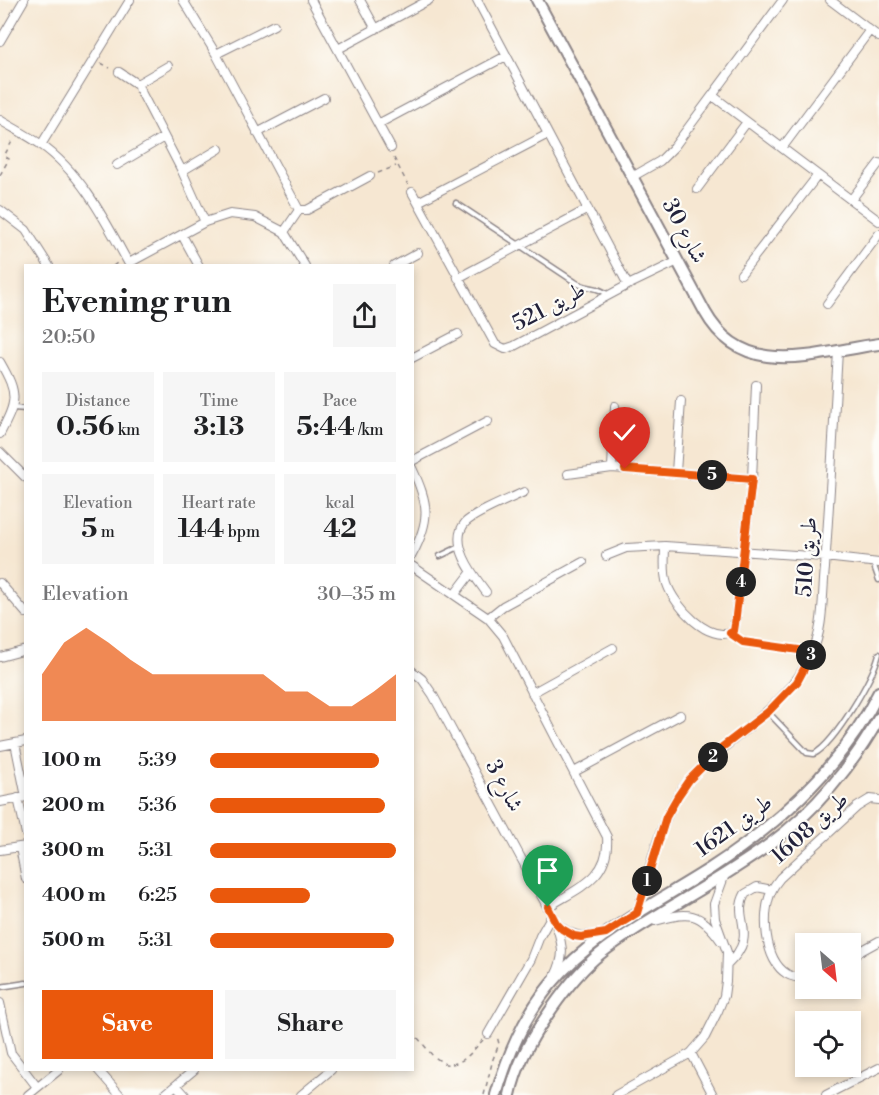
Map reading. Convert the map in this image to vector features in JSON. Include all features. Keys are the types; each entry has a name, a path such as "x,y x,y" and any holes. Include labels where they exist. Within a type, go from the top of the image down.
{"street":[{"path":"0,41 24,0"},
{"path":"41,145 130,0"},
{"path":"183,0 216,54 299,210"},
{"path":"311,0 391,148"},
{"path":"360,0 376,29"},
{"path":"338,49 429,0"},
{"path":"477,0 628,285"},
{"name":"شارع 30","path":"537,0 717,330 732,342 759,355 783,359 802,358 879,344"},
{"path":"830,0 879,37"},
{"path":"632,177 668,154 713,96 779,2"},
{"path":"216,54 274,24"},
{"path":"782,148 870,30"},
{"path":"378,124 506,56"},
{"path":"137,84 168,66"},
{"path":"119,72 137,84 182,171 205,222"},
{"path":"713,96 879,221"},
{"path":"257,133 324,98"},
{"path":"0,120 41,145 73,173 103,216 129,264 205,222 230,214 243,214 266,221 284,232 304,264"},
{"path":"698,189 747,122"},
{"path":"418,202 548,134"},
{"path":"117,165 164,137"},
{"path":"182,171 219,149"},
{"path":"851,200 879,163"},
{"path":"741,274 818,175"},
{"path":"299,210 307,210 370,176"},
{"name":"طريق 521","path":"412,192 495,344 505,349 678,261"},
{"path":"458,278 588,209"},
{"path":"0,210 26,230 48,264"},
{"path":"284,232 299,210"},
{"path":"827,304 879,234"},
{"path":"182,235 198,264"},
{"path":"398,264 418,253"},
{"path":"414,357 458,334"},
{"name":"طريق 510","path":"637,913 666,817 678,796 689,780 738,735 768,712 797,682 813,652 818,638 825,557 838,351"},
{"path":"0,362 14,393 12,408 0,434"},
{"path":"665,546 665,577 677,604 703,627 715,632 734,631 752,479 756,385"},
{"path":"676,472 681,401"},
{"path":"612,468 615,406"},
{"path":"414,460 488,421"},
{"path":"0,452 24,476"},
{"path":"568,474 612,468 752,479"},
{"path":"414,473 426,506 426,520 420,542 414,552"},
{"path":"486,592 471,573 461,546 460,531 466,522 524,492"},
{"path":"606,556 626,548 665,546 825,557 876,563"},
{"path":"488,618 503,606 583,562"},
{"path":"414,567 488,618 507,642 607,837 608,850 605,863 599,873 550,911 531,959 488,1034"},
{"path":"455,594 471,573"},
{"path":"0,583 24,611"},
{"path":"532,693 613,648"},
{"path":"0,657 24,651"},
{"name":"شارع 3","path":"414,673 422,679 433,695 550,911 556,923 563,952 561,963 551,984 523,1025 510,1053 496,1095"},
{"name":"طريق 1621","path":"578,956 606,933 752,840 790,808 841,753 868,714 879,692"},
{"path":"574,772 680,715"},
{"name":"طريق 1621","path":"510,1095 521,1063 537,1031 556,1002 581,972 611,946 642,925 772,843 823,795 878,721"},
{"path":"0,746 24,741"},
{"path":"15,743 24,787"},
{"path":"0,802 24,797"},
{"path":"18,798 24,825"},
{"name":"طريق 1608","path":"795,976 780,969 771,952 766,929 772,890 780,878 857,807 870,799 879,800"},
{"path":"0,850 23,846"},
{"path":"616,1095 691,1053 705,1037 718,1011 724,996 727,952 714,919 714,904 725,874"},
{"path":"727,965 736,957 745,937 745,926 740,908 745,894 757,887 772,890"},
{"path":"642,925 678,914 691,915 707,924 727,952"},
{"path":"556,923 574,936 606,933"},
{"path":"861,951 879,941"},
{"name":"شارع 3","path":"551,984 578,956"},
{"path":"0,1003 11,1053 24,1069"},
{"path":"691,1053 713,1095"},
{"path":"826,1095 879,1068"},
{"path":"25,1071 38,1087"},
{"path":"28,1095 58,1071"},
{"path":"99,1071 120,1095"},
{"path":"164,1095 193,1071"},
{"path":"303,1094 331,1071"},
{"path":"176,1085 185,1095"}],"lane":[{"path":"456,203 579,285 601,290 608,296"},
{"path":"12,408 24,409"},
{"path":"440,556 461,546"},
{"path":"876,563 879,580"},
{"path":"768,712 807,753 814,754 826,744 862,692 879,654"},
{"path":"0,987 24,983"}],"path":[{"path":"0,174 9,159 4,156 11,144"},
{"path":"391,148 397,166 412,192"},
{"path":"370,176 397,166"},
{"path":"730,633 743,642 813,652"},
{"path":"414,1033 433,1056 445,1064 453,1065 468,1057 488,1034"},
{"path":"484,1095 498,1046"}],"route":[{"path":"548,907 556,923 562,929 581,937 606,933 637,913 666,817 678,796 689,780 721,748 768,712 797,682 813,652 743,642 730,633 734,631 752,479 625,469"}]}
